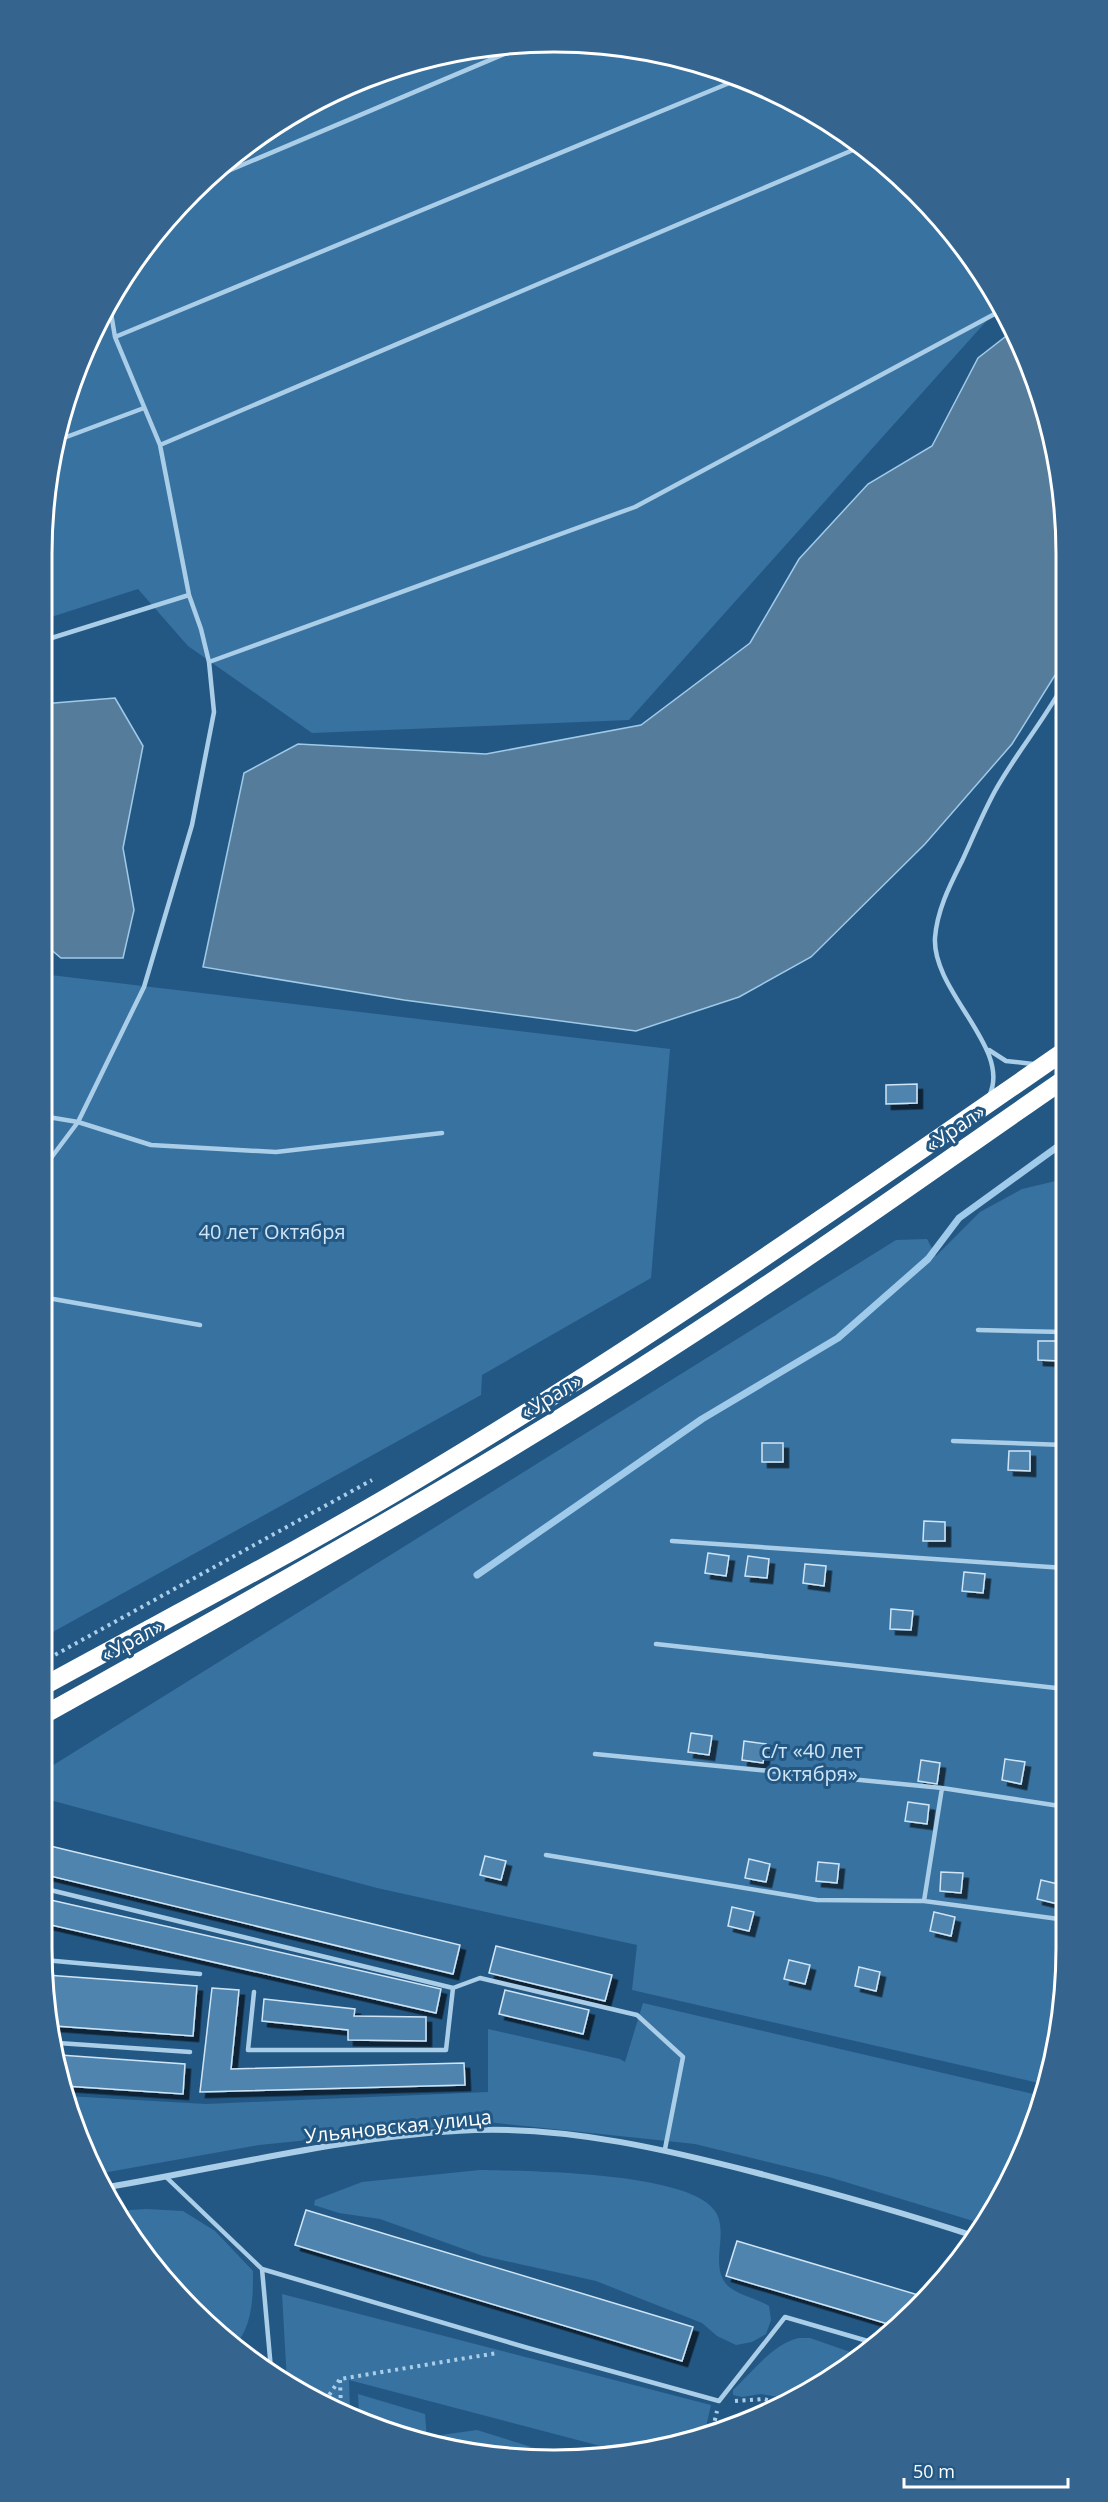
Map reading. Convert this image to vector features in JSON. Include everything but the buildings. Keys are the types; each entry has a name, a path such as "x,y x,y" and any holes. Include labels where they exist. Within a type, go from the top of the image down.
{"highway":[{"name":"«Урал»","path":"52,1681 432,1471 660,1328 831,1214 1056,1057"},
{"name":"«Урал»","path":"52,1710 443,1490 653,1359 843,1233 1056,1085"}],"street":[{"name":"Ульяновская улица","path":"113,2186 342,2144 476,2130 571,2135 665,2150 884,2206 966,2233"}],"lane":[{"path":"233,169 499,56"},
{"path":"116,337 727,84"},
{"path":"160,446 852,151"},
{"path":"209,662 635,507 994,314"},
{"path":"52,1157 78,1122 144,987 192,825 214,712 209,662 201,628 189,596 160,446 116,337 112,317"},
{"path":"67,437 144,408"},
{"path":"52,639 189,596"},
{"path":"977,1112 990,1094 994,1079 992,1063 985,1046 950,991 940,965 935,939 940,911 996,790 1056,696"},
{"path":"985,1046 1000,1059 1014,1063 1038,1063 1056,1056"},
{"path":"52,1118 78,1122 151,1145 276,1152 442,1133"},
{"path":"52,1299 200,1325"},
{"path":"978,1330 1056,1332"},
{"path":"953,1441 1056,1445"},
{"path":"672,1541 1056,1567"},
{"path":"656,1644 1056,1688"},
{"path":"595,1754 942,1788 1056,1805"},
{"path":"924,1901 942,1788"},
{"path":"546,1855 817,1900 924,1901 1056,1919"},
{"path":"52,1890 453,1988 480,1978 637,2015 682,2057 665,2150"},
{"path":"53,1961 200,1974"},
{"path":"254,1992 248,2050 446,2050 453,1988"},
{"path":"62,2043 190,2052"},
{"path":"166,2177 262,2269 528,2348 719,2401 785,2317 866,2341"},
{"path":"262,2269 270,2362"}],"path":[{"path":"52,1656 380,1476"},
{"path":"329,2396 340,2379 528,2348"},
{"path":"340,2379 341,2402"},
{"path":"714,2423 719,2401 770,2401"}],"green space":[{"path":"554,52 652,62 715,79 746,91 776,104 833,137 885,177 909,199 952,249 994,313 629,720 312,733 188,646 138,589 52,617 54,521 62,456 79,393 104,332 137,275 156,249 199,199 223,177 275,137 303,120 332,104 393,79 456,62"},
{"name":"40 лет Октября","path":"52,975 670,1049 651,1278 482,1375 481,1395 52,1632"},
{"name":"с/т «40 лет Октября»","path":"1056,1181 1056,1948 1051,2013 1037,2083 632,1990 637,1945 377,1888 52,1801 52,1766 896,1240 927,1239 936,1256 980,1212 1022,1189"},
{"path":"643,2003 1033,2094 1004,2170 974,2221 829,2177 695,2144 487,2122 259,2145 105,2172 75,2096 206,2104 488,2092 488,2029 625,2062"},
{"path":"480,2170 605,2176 674,2188 699,2198 715,2211 719,2220 721,2229 719,2259 722,2278 728,2286 743,2295 769,2306 771,2320 766,2334 752,2342 736,2345 717,2336 702,2323 596,2281 483,2256 380,2219 339,2213 314,2205 315,2200 362,2182"},
{"path":"127,2210 183,2211 215,2231 253,2271 249,2317 240,2339 199,2303 177,2279"},
{"path":"282,2294 711,2405 706,2426 652,2440 602,2447 349,2380 350,2406 286,2372"},
{"path":"810,2338 851,2352 778,2397 761,2394 742,2397 733,2395 733,2390 764,2359 790,2341"},
{"path":"358,2394 425,2414 426,2433 393,2423 359,2410"},
{"path":"477,2430 538,2449 489,2445 438,2435"}],"shaded area":[{"path":"1006,336 1029,393 1046,456 1056,554 1056,674 1012,744 925,844 811,957 739,997 636,1031 404,1000 203,967 244,773 298,744 486,754 641,725 750,643 799,559 868,484 932,446 978,358"},
{"path":"115,698 143,746 123,848 134,910 123,958 61,958 52,950 52,703"}],"waterway":[{"path":"477,1575 702,1419 838,1338 928,1259 959,1218 1056,1148"}]}
